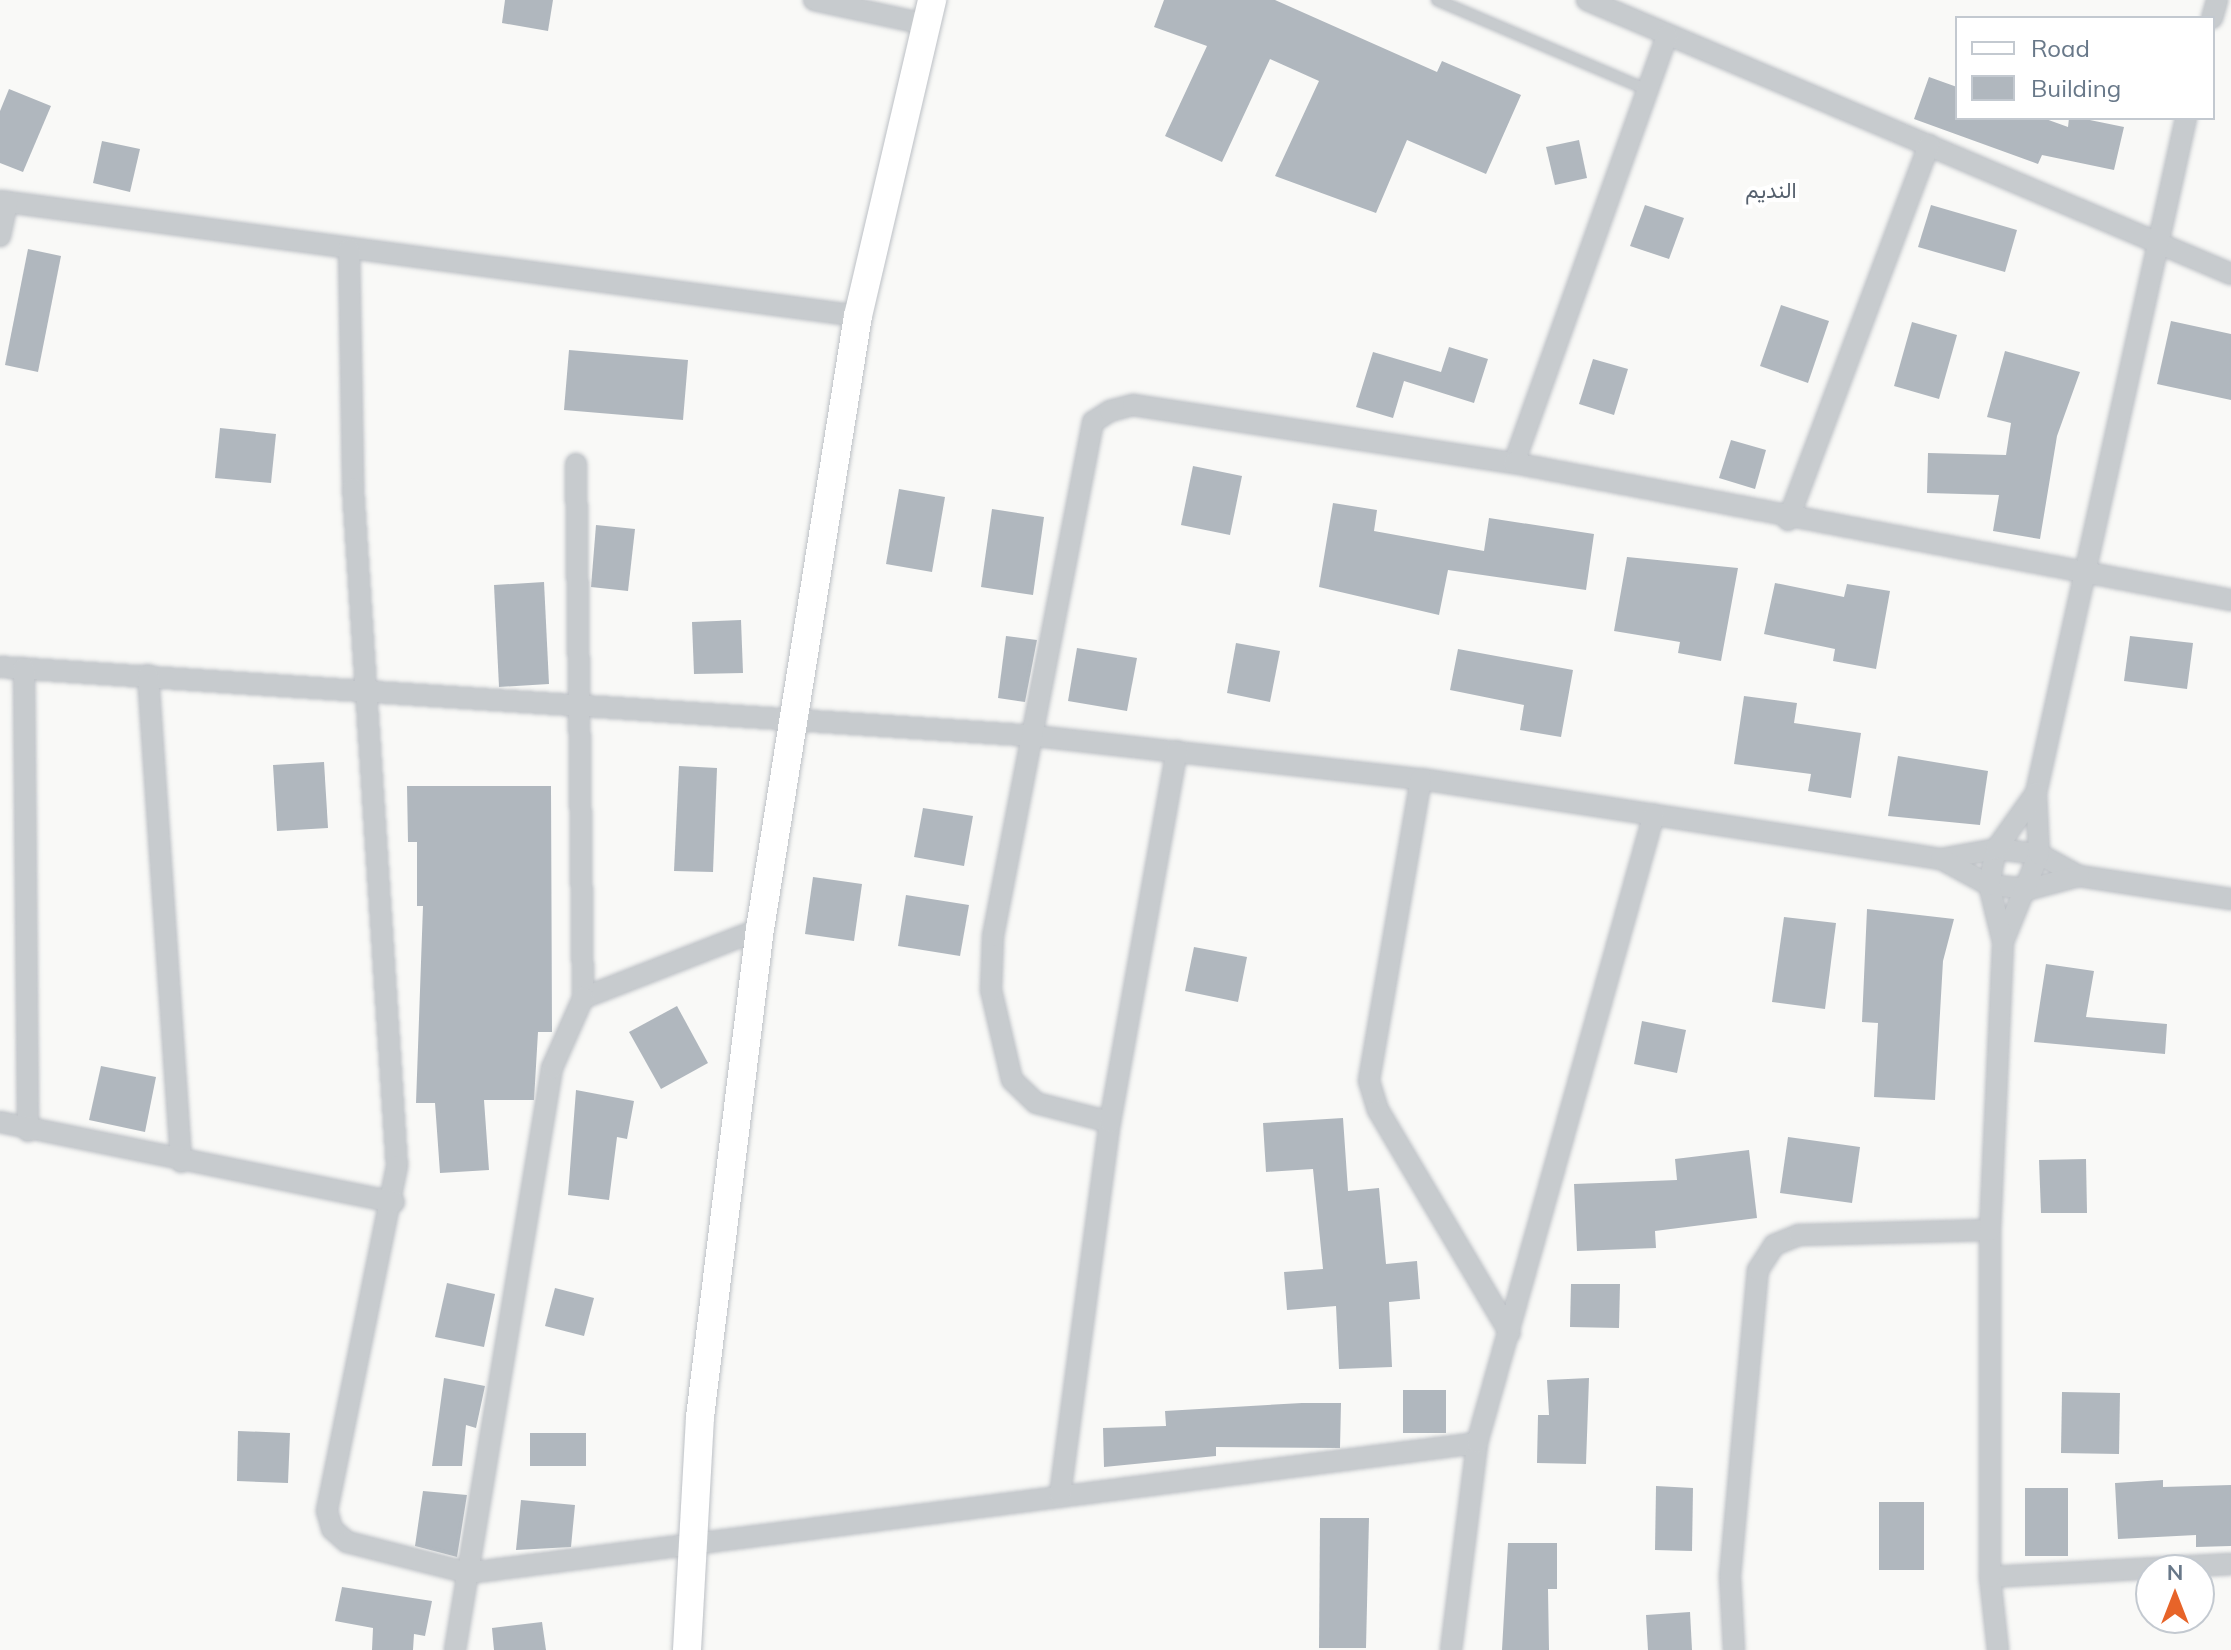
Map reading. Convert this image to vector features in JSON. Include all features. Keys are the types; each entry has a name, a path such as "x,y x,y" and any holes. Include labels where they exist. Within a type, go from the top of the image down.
{"main road":[{"path":"687,1650 691,1544 712,1307 760,929 798,718 858,316 929,12"}],"street":[{"path":"814,0 929,12"},
{"path":"1587,0 2155,239 2231,274"},
{"path":"1514,463 1667,36"},
{"path":"2003,942 2030,889 2039,854 2036,793 2086,573 2155,239 2185,120"},
{"path":"1788,520 1929,145"},
{"path":"0,236 4,201 858,316"},
{"path":"349,249 364,693 397,1166 394,1202 327,1511 347,1542 469,1573 1477,1443"},
{"path":"1110,1122 1036,1103 1012,1080 999,1049 993,936 1035,736 1093,422 1110,411 1133,405 1514,463 1788,520 2231,600"},
{"path":"455,1650 552,1068 583,998 576,464"},
{"path":"0,667 148,675 364,693 579,701 1035,736 1421,779 1941,859 1996,849 2039,854 2079,876 2231,899"},
{"path":"24,668 28,1131"},
{"path":"148,675 181,1162"},
{"path":"1060,1495 1110,1122 1177,751"},
{"path":"1421,779 1369,1081 1378,1110 1510,1333"},
{"path":"1998,1650 1990,1577 1990,1230 2003,942 1989,885 1996,849 2036,793"},
{"path":"1451,1650 1477,1443 1654,814"},
{"path":"1941,859 1989,885 2030,889 2079,876"},
{"path":"583,998 760,929"},
{"path":"0,1122 28,1131 394,1202"},
{"path":"1734,1650 1730,1576 1758,1270 1774,1245 1799,1235 1990,1230"},
{"path":"1990,1577 2231,1564"}],"lane":[{"path":"1437,0 1648,90"}],"building":[{"path":"505,0 553,0 548,31 502,23"},
{"path":"1164,0 1275,0 1437,72 1442,61 1521,95 1486,174 1407,140 1376,213 1275,176 1319,81 1270,59 1222,162 1165,136 1207,46 1154,27"},
{"path":"1929,77 1955,86 1955,120 2049,120 2068,127 2069,120 2090,120 2124,127 2114,170 2042,155 2038,164 1914,119"},
{"path":"9,89 51,106 23,172 0,163 0,111"},
{"path":"1579,140 1587,178 1555,185 1546,147"},
{"path":"102,141 140,149 130,192 93,183"},
{"path":"1645,205 1684,218 1669,259 1630,246"},
{"path":"1931,205 2017,230 2005,272 1918,247"},
{"path":"28,249 61,256 38,372 5,365"},
{"path":"1781,305 1829,321 1808,383 1760,366"},
{"path":"2171,321 2231,334 2231,400 2157,384"},
{"path":"1912,322 1957,335 1939,399 1894,386"},
{"path":"1449,347 1488,359 1474,403 1404,381 1393,418 1356,407 1373,352 1441,372"},
{"path":"569,350 688,360 683,420 564,410"},
{"path":"2005,351 2080,372 2057,436 2040,539 1993,531 1999,495 1927,493 1928,453 2006,455 2011,423 1987,417"},
{"path":"1593,359 1628,369 1614,415 1579,404"},
{"path":"220,428 276,434 271,483 215,478"},
{"path":"1731,440 1766,450 1755,489 1719,478"},
{"path":"1193,466 1242,476 1230,535 1181,525"},
{"path":"899,489 945,497 932,572 886,564"},
{"path":"1333,503 1377,510 1374,531 1484,551 1489,518 1594,534 1586,590 1448,570 1439,615 1319,587"},
{"path":"992,509 1044,517 1033,595 981,587"},
{"path":"596,525 635,529 628,591 591,587"},
{"path":"1627,557 1738,568 1721,661 1678,653 1680,642 1614,631"},
{"path":"544,582 549,684 499,687 494,585"},
{"path":"1775,583 1844,597 1847,584 1890,591 1876,669 1833,661 1835,649 1764,634"},
{"path":"741,620 743,673 694,674 692,622"},
{"path":"1006,636 1037,640 1025,702 998,698"},
{"path":"2130,636 2193,643 2187,689 2124,681"},
{"path":"1236,643 1280,651 1270,702 1227,693"},
{"path":"1077,648 1137,658 1127,711 1068,701"},
{"path":"1458,649 1573,670 1561,737 1520,730 1524,705 1450,690"},
{"path":"1744,696 1797,703 1794,723 1861,733 1851,798 1808,791 1811,774 1734,764"},
{"path":"1898,756 1988,771 1980,825 1888,816"},
{"path":"324,762 328,828 277,831 273,765"},
{"path":"679,766 717,768 713,872 674,871"},
{"path":"407,786 551,786 552,1032 538,1032 534,1100 484,1100 489,1170 440,1173 435,1103 416,1103 423,906 417,906 417,842 408,842"},
{"path":"923,808 973,816 964,866 914,857"},
{"path":"813,877 862,884 854,941 805,934"},
{"path":"906,895 969,905 960,956 898,946"},
{"path":"1867,909 1954,919 1943,961 1935,1100 1874,1097 1878,1023 1862,1022"},
{"path":"1784,917 1836,923 1825,1009 1772,1002"},
{"path":"1194,947 1247,957 1238,1002 1185,991"},
{"path":"2046,964 2094,971 2086,1017 2167,1024 2165,1054 2034,1042"},
{"path":"677,1006 708,1063 661,1089 629,1032"},
{"path":"1642,1021 1686,1030 1677,1073 1634,1064"},
{"path":"101,1066 156,1077 145,1132 89,1120"},
{"path":"576,1090 634,1101 627,1139 617,1137 609,1200 568,1195"},
{"path":"1343,1118 1348,1191 1379,1188 1386,1264 1417,1261 1420,1299 1389,1302 1392,1367 1339,1369 1336,1306 1287,1310 1284,1272 1323,1269 1313,1169 1266,1172 1263,1123"},
{"path":"1788,1137 1860,1147 1852,1203 1780,1193"},
{"path":"1749,1150 1757,1218 1655,1231 1656,1248 1577,1251 1574,1184 1677,1180 1675,1159"},
{"path":"2086,1159 2087,1213 2041,1213 2039,1160"},
{"path":"447,1283 495,1294 484,1347 435,1337"},
{"path":"1571,1284 1620,1284 1619,1328 1570,1327"},
{"path":"555,1288 594,1298 584,1336 545,1326"},
{"path":"444,1378 485,1386 476,1428 466,1425 462,1466 432,1466"},
{"path":"1589,1378 1586,1464 1537,1463 1538,1415 1549,1415 1547,1380"},
{"path":"1403,1390 1446,1390 1446,1433 1403,1433"},
{"path":"2062,1392 2120,1393 2119,1454 2061,1453"},
{"path":"1341,1403 1340,1448 1216,1447 1216,1456 1104,1467 1103,1428 1166,1426 1165,1411"},
{"path":"238,1431 290,1433 288,1483 237,1481"},
{"path":"530,1433 586,1433 586,1466 530,1466"},
{"path":"2163,1480 2163,1487 2231,1485 2231,1546 2196,1547 2196,1535 2118,1539 2115,1483"},
{"path":"1656,1486 1693,1488 1692,1551 1655,1550"},
{"path":"2025,1488 2068,1488 2068,1556 2025,1556"},
{"path":"423,1491 467,1495 457,1557 415,1546"},
{"path":"521,1500 575,1505 571,1547 516,1550"},
{"path":"1879,1502 1924,1502 1924,1570 1879,1570"},
{"path":"1320,1518 1369,1518 1366,1648 1319,1648"},
{"path":"1508,1543 1557,1543 1557,1589 1548,1589 1549,1650 1502,1650"},
{"path":"342,1587 432,1601 425,1636 414,1634 413,1650 372,1650 373,1628 335,1621"},
{"path":"1690,1612 1692,1650 1648,1650 1646,1615"},
{"path":"542,1622 546,1650 494,1650 492,1628"}],"district":[{"name":"النديم","path":"1771,191"}]}
